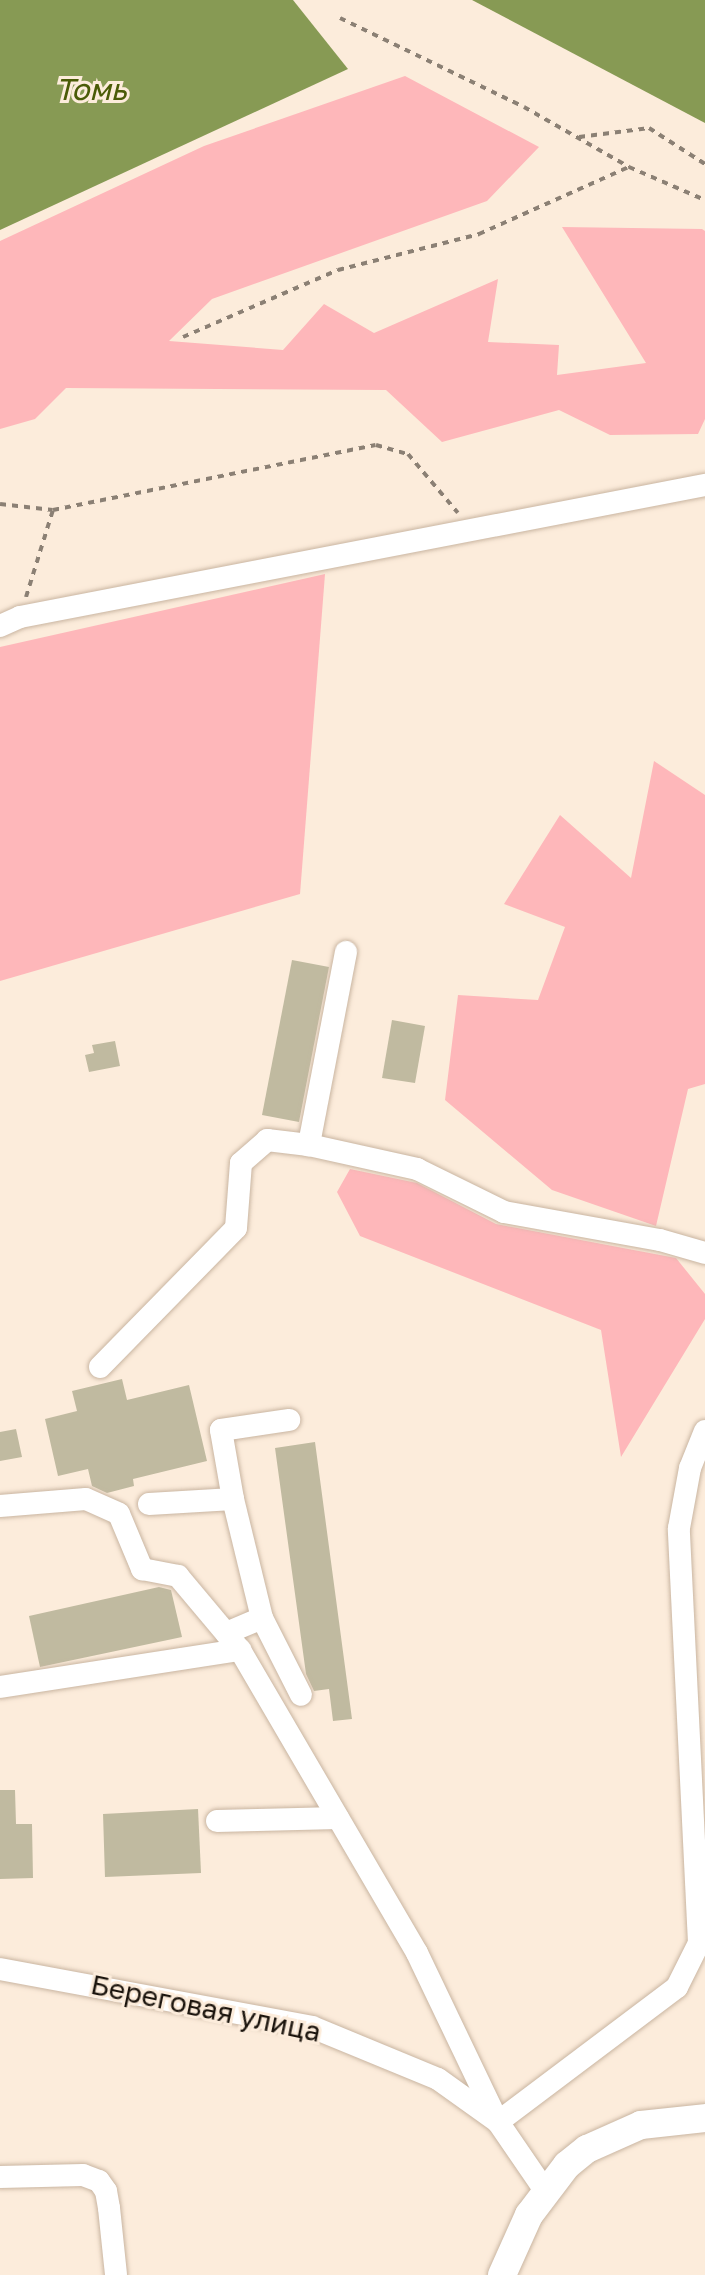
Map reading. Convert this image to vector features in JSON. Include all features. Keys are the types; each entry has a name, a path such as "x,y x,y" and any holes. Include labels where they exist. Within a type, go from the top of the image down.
{"main road":[{"path":"502,2275 516,2240 567,2165 612,2137 641,2125 705,2118"}],"street":[{"path":"10,621 470,527 705,485"},
{"path":"309,1145 346,952"},
{"path":"100,1367 236,1228 241,1163 267,1140 309,1145 417,1169 504,1212 660,1240 705,1253"},
{"path":"289,1420 221,1430 233,1499 262,1618 301,1695"},
{"path":"0,1506 86,1499 119,1514 142,1569 178,1576 233,1641 417,1953 498,2122 677,1987 699,1943 679,1528 690,1468 705,1431"},
{"path":"149,1504 233,1499"},
{"path":"0,1687 233,1641 262,1618"},
{"path":"217,1821 338,1818"},
{"name":"Береговая улица","path":"0,1969 312,2027 438,2079 498,2122 546,2192"},
{"path":"0,2177 83,2175 99,2181 108,2199 116,2275"}],"path":[{"path":"340,18 524,107 629,167 705,200"},
{"path":"577,137 649,128 705,164"},
{"path":"183,337 338,270 479,234 629,167"},
{"path":"0,504 53,510 376,445 408,454 470,527"},
{"path":"10,621 53,510"}],"shaded area":[{"path":"405,76 539,147 487,201 212,299 169,341 283,350 324,304 374,333 498,279 488,342 559,345 557,375 646,363 562,227 702,229 705,231 705,419 698,434 610,435 559,410 442,442 386,390 66,388 35,419 0,429 0,241 204,146"},
{"path":"325,574 300,894 0,981 0,647"},
{"path":"654,761 705,795 705,1084 688,1089 656,1226 552,1190 445,1100 458,995 538,1000 565,927 504,904 560,815 631,878"},
{"path":"350,1169 417,1183 496,1224 676,1258 705,1294 705,1319 621,1457 601,1330 360,1236 337,1192"}],"water":[{"name":"Томь","path":"0,0 293,0 348,69 0,230"},
{"path":"472,0 705,0 705,123"}],"building":[{"path":"292,960 329,967 299,1122 262,1115"},
{"path":"392,1020 425,1026 415,1083 382,1078"},
{"path":"115,1041 120,1066 89,1072 85,1055 94,1053 92,1045"},
{"path":"122,1379 127,1400 189,1385 207,1461 133,1479 134,1486 107,1493 92,1486 88,1469 58,1476 45,1419 77,1411 72,1391"},
{"path":"16,1429 22,1457 0,1461 0,1432"},
{"path":"315,1442 352,1719 333,1721 329,1689 314,1691 306,1674 275,1448"},
{"path":"159,1587 171,1590 182,1637 40,1667 29,1616"},
{"path":"0,1790 15,1790 16,1824 32,1824 33,1878 0,1879"},
{"path":"198,1809 201,1873 105,1877 103,1814"}]}
